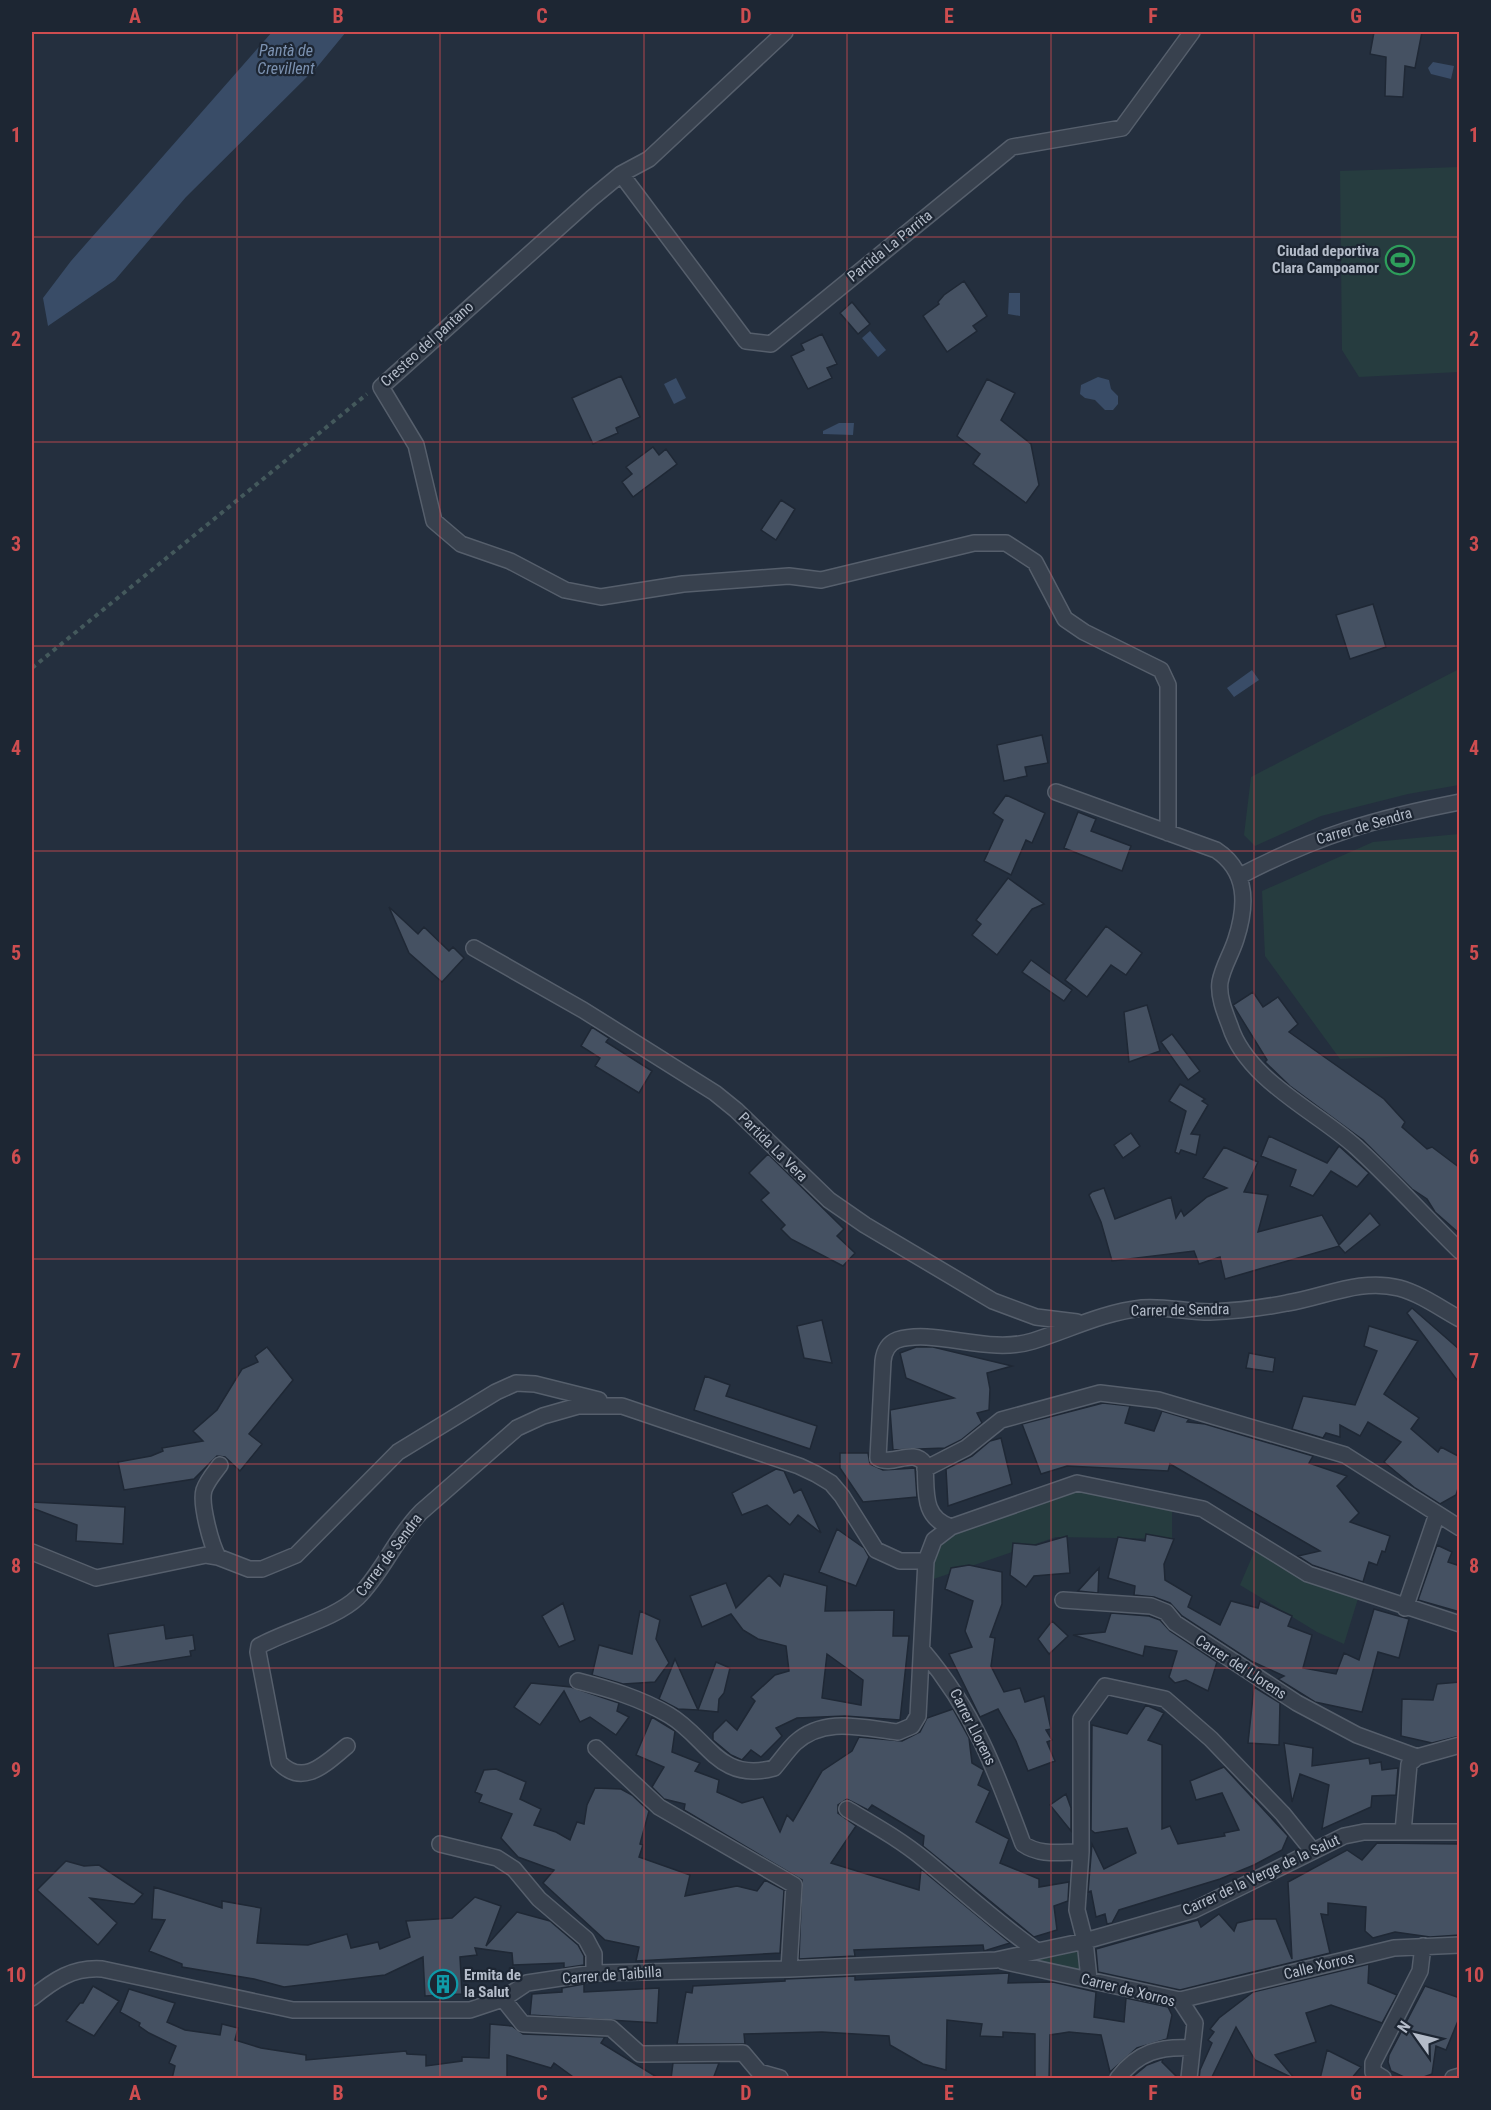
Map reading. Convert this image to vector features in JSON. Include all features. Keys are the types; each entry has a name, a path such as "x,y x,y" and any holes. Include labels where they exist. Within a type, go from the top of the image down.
{"street":[{"name":"Cresteo del pantano","path":"381,387 459,314 621,174 649,159 785,32"},
{"name":"Partida La Parrita","path":"621,174 746,341 771,345 1012,147 1122,128 1192,32"},
{"path":"381,387 416,445 434,520 461,544 510,561 565,590 601,597 683,584 789,576 821,580 975,543 1006,543 1035,562 1065,620 1084,632 1161,670 1168,685 1168,833"},
{"path":"1056,792 1216,850 1228,858 1240,876 1240,918 1235,941 1224,962 1220,985 1223,1005 1239,1049 1264,1075 1356,1147 1460,1251"},
{"name":"Carrer de Sendra","path":"1240,876 1275,857 1348,827 1460,802"},
{"name":"Partida La Vera","path":"474,948 583,1010 715,1093 736,1110 829,1200 865,1225 993,1301 1036,1317 1080,1322"},
{"name":"Carrer de Sendra","path":"925,1469 925,1464 917,1457 886,1462 878,1458 885,1351 890,1344 907,1339 923,1338 1002,1346 1035,1340 1098,1316 1144,1308 1209,1312 1248,1308 1289,1303 1353,1286 1398,1288 1422,1297 1460,1320"},
{"name":"Carrer de Sendra","path":"32,1552 96,1578 196,1557 218,1557 249,1569 262,1569 296,1555 398,1452 496,1392 516,1383 535,1384 622,1406 799,1466 831,1483 842,1496 876,1550 900,1561 926,1562"},
{"path":"951,1527 934,1518 928,1510 925,1469 966,1448 1001,1420 1100,1393 1158,1400 1345,1455 1460,1528"},
{"name":"Carrer de Sendra","path":"347,1746 320,1768 306,1775 286,1769 279,1762 258,1652 260,1646 348,1605 370,1583 408,1525 517,1428 543,1416 578,1406 622,1406"},
{"path":"218,1557 213,1548 203,1496 208,1482 220,1465"},
{"path":"578,1681 616,1691 671,1716 722,1763 747,1772 774,1768 796,1742 825,1726 839,1725 898,1732 912,1726 918,1716 926,1562 934,1540 951,1527 1077,1483 1203,1509 1308,1574 1405,1608 1460,1624"},
{"path":"1405,1608 1437,1514"},
{"name":"Carrer del Llorens","path":"1063,1600 1159,1608 1175,1623 1297,1703 1357,1735 1417,1757"},
{"name":"Carrer Llorens","path":"923,1651 950,1683 976,1726 1023,1844 1041,1853 1081,1852"},
{"path":"1089,1979 1085,1941 1077,1910 1081,1852 1081,1719 1105,1686 1165,1699 1211,1739 1283,1814 1312,1850"},
{"path":"1403,1832 1409,1764 1417,1757 1460,1745"},
{"path":"596,1748 659,1807 794,1885 789,1969"},
{"path":"847,1809 886,1832 924,1859 995,1922 1037,1951"},
{"name":"Carrer de la Verge de la Salut","path":"996,1960 1085,1941 1194,1910 1312,1850 1354,1834 1460,1832"},
{"path":"440,1844 497,1858 514,1869 539,1899 586,1939 594,1954 594,1973"},
{"name":"Calle Xorros","path":"1179,2000 1394,1948 1460,1945"},
{"path":"1383,2079 1374,2072 1373,2063 1420,1971 1423,1946"},
{"name":"Carrer de Taibilla","path":"32,1998 58,1979 87,1968 102,1969 293,2010 470,2010 503,1999 527,1983 594,1973 789,1969 996,1960"},
{"name":"Carrer de Xorros","path":"996,1960 1179,2000 1195,2023 1188,2079"},
{"path":"503,1999 523,2024 611,2028 640,2055 743,2054 759,2072 780,2079"},
{"path":"1118,2079 1136,2058 1154,2049 1192,2048"},
{"path":"1453,2079 1460,2076"}],"path":[{"name":"Cresteo del pantano","path":"32,668 286,462 359,398 381,387"}],"green space":[{"name":"Ciudad deportiva Clara Campoamor","path":"1459,167 1459,372 1359,377 1342,350 1340,171"},
{"path":"1459,669 1459,785 1408,794 1321,816 1255,846 1244,835 1251,777"},
{"path":"1459,834 1459,1054 1340,1059 1265,956 1262,891 1373,842"},
{"path":"1077,1483 1172,1503 1172,1539 1056,1537 925,1582 934,1540"},
{"path":"1258,1543 1360,1592 1344,1644 1317,1632 1240,1585"},
{"path":"1085,1941 1089,1979 996,1960"}],"water":[{"name":"Pantà de Crevillent","path":"272,32 346,32 318,66 186,197 115,280 48,326 43,298 71,261"},
{"path":"1433,62 1454,66 1451,79 1431,74 1428,68"},
{"path":"1009,293 1020,293 1020,316 1008,314"},
{"path":"870,331 886,350 878,357 862,338"},
{"path":"1098,377 1109,380 1111,389 1118,396 1118,404 1113,410 1105,410 1095,400 1085,398 1080,394 1081,385"},
{"path":"676,378 686,398 674,404 664,384"},
{"path":"839,423 854,423 853,435 823,434 823,431"},
{"path":"1252,670 1259,680 1234,697 1227,688"}],"building":[{"path":"1374,32 1422,32 1415,68 1405,66 1403,97 1385,96 1386,57 1370,54"},
{"path":"964,281 987,316 973,326 977,331 947,352 923,316 939,304 938,302 944,295"},
{"path":"852,302 870,324 858,334 840,313"},
{"path":"822,334 837,364 827,368 832,378 808,389 791,356 804,350 801,344"},
{"path":"621,376 640,417 616,428 618,433 593,444 572,398"},
{"path":"987,379 1015,393 1001,420 1031,444 1039,485 1026,503 973,464 980,454 957,436"},
{"path":"653,447 659,455 666,449 677,464 633,497 622,482 632,474 626,467"},
{"path":"781,500 795,509 776,540 761,530"},
{"path":"1373,604 1386,647 1350,659 1336,615"},
{"path":"1042,735 1048,763 1025,767 1027,776 1004,781 997,745"},
{"path":"1006,795 1045,813 1032,843 1026,840 1011,875 984,861 1003,820 993,813"},
{"path":"1078,812 1096,819 1091,831 1131,846 1122,871 1064,848"},
{"path":"1008,878 1044,904 1032,909 997,955 972,935 981,924 976,920"},
{"path":"389,907 418,934 424,927 449,951 453,947 464,958 442,982 409,953"},
{"path":"1106,926 1142,953 1126,975 1111,965 1087,997 1065,980"},
{"path":"1031,960 1072,990 1064,1001 1022,972"},
{"path":"1253,992 1263,1007 1278,997 1298,1024 1289,1032 1384,1099 1405,1122 1402,1127 1427,1149 1432,1147 1460,1168 1460,1234 1435,1212 1427,1199 1412,1189 1363,1140 1290,1086 1265,1062 1267,1060 1233,1005"},
{"path":"1147,1005 1160,1051 1129,1062 1124,1012"},
{"path":"592,1027 609,1038 606,1042 652,1071 639,1093 595,1066 600,1058 581,1046"},
{"path":"1172,1034 1200,1071 1188,1080 1161,1042"},
{"path":"1180,1084 1205,1099 1202,1101 1208,1105 1191,1134 1200,1135 1196,1155 1181,1150 1179,1154 1175,1152 1186,1111 1169,1101"},
{"path":"1131,1133 1140,1146 1123,1158 1114,1145"},
{"path":"1269,1136 1327,1163 1339,1146 1369,1173 1357,1187 1331,1171 1313,1196 1290,1186 1296,1170 1261,1156"},
{"path":"1224,1147 1258,1162 1244,1192 1268,1195 1258,1232 1322,1215 1339,1245 1370,1213 1380,1225 1345,1253 1339,1246 1225,1279 1220,1257 1199,1264 1194,1251 1112,1261 1101,1222 1089,1195 1104,1188 1115,1219 1171,1197 1176,1218 1181,1210 1184,1216 1207,1197 1227,1188 1203,1178"},
{"path":"768,1154 844,1229 837,1236 855,1253 843,1266 791,1239 781,1229 785,1225 761,1200 769,1193 749,1173"},
{"path":"1412,1308 1460,1350 1460,1384 1407,1313"},
{"path":"822,1320 832,1363 804,1358 797,1326"},
{"path":"1369,1326 1418,1341 1384,1394 1419,1418 1411,1429 1438,1452 1441,1447 1460,1457 1460,1482 1456,1495 1440,1504 1415,1488 1384,1462 1401,1442 1368,1422 1360,1436 1340,1425 1340,1437 1326,1433 1323,1438 1292,1429 1303,1396 1355,1405 1377,1351 1364,1346"},
{"path":"267,1347 293,1380 249,1434 262,1444 240,1471 225,1457 217,1456 194,1479 124,1490 118,1462 151,1456 163,1451 162,1448 203,1441 193,1431 217,1410 242,1369 258,1362 255,1356"},
{"path":"916,1347 933,1347 1012,1366 987,1373 990,1389 989,1410 977,1413 982,1423 961,1440 945,1448 893,1450 890,1410 954,1398 906,1378 900,1353"},
{"path":"1249,1353 1275,1358 1273,1372 1246,1368"},
{"path":"705,1376 730,1385 726,1396 817,1426 810,1449 694,1410"},
{"path":"1103,1403 1130,1406 1125,1423 1154,1431 1162,1411 1189,1419 1187,1422 1205,1424 1313,1456 1309,1463 1347,1476 1337,1486 1359,1513 1350,1522 1390,1536 1385,1552 1382,1551 1377,1565 1369,1562 1363,1582 1312,1565 1298,1556 1320,1551 1170,1464 1168,1471 1067,1466 1041,1474 1022,1424"},
{"path":"1001,1438 1012,1484 948,1506 946,1469 972,1456 990,1441"},
{"path":"840,1453 868,1453 870,1464 883,1470 915,1468 917,1497 863,1502 840,1468"},
{"path":"776,1469 784,1471 794,1493 801,1489 821,1533 798,1515 790,1525 767,1505 742,1515 732,1493"},
{"path":"32,1502 125,1507 123,1544 76,1541 77,1525 32,1508"},
{"path":"837,1529 864,1548 869,1557 856,1586 819,1572"},
{"path":"1146,1534 1174,1539 1164,1564 1165,1580 1192,1596 1188,1607 1220,1625 1231,1601 1258,1608 1260,1601 1292,1616 1288,1626 1312,1635 1303,1668 1336,1674 1344,1653 1359,1660 1374,1609 1409,1619 1399,1658 1378,1652 1362,1712 1315,1702 1278,1679 1284,1676 1251,1661 1182,1616 1170,1603 1154,1597 1134,1595 1135,1586 1108,1578 1118,1537 1145,1541"},
{"path":"1067,1536 1070,1573 1034,1576 1026,1587 1010,1575 1013,1543 1036,1545"},
{"path":"1437,1545 1452,1552 1448,1562 1460,1566 1460,1612 1418,1600"},
{"path":"969,1565 1002,1572 1002,1604 990,1637 995,1638 991,1666 1004,1692 1020,1688 1025,1702 1044,1696 1051,1729 1046,1730 1052,1740 1047,1742 1055,1761 1028,1771 1016,1741 998,1709 980,1717 949,1654 972,1647 965,1631 973,1601 945,1589 951,1568"},
{"path":"1099,1568 1098,1593 1078,1591"},
{"path":"784,1574 827,1586 825,1611 894,1610 893,1636 909,1636 900,1720 845,1716 797,1718 776,1728 782,1736 761,1757 751,1750 742,1760 731,1755 713,1740 713,1733 726,1720 737,1730 755,1701 751,1697 775,1675 789,1671 786,1646 758,1639 743,1630 731,1614 702,1627 690,1596 726,1583 736,1608 769,1575 780,1586","holes":["827,1654 863,1680 861,1705 822,1698"]},
{"path":"563,1603 575,1640 559,1647 542,1616"},
{"path":"640,1611 660,1620 656,1639 669,1663 655,1682 623,1684 592,1675 599,1645 632,1654"},
{"path":"1111,1613 1149,1616 1160,1620 1170,1631 1217,1662 1208,1691 1186,1680 1175,1683 1169,1677 1177,1651 1145,1646 1143,1656 1073,1635 1105,1632"},
{"path":"1052,1621 1068,1636 1049,1654 1038,1639"},
{"path":"164,1625 166,1639 193,1635 195,1650 190,1651 191,1656 114,1668 108,1634"},
{"path":"675,1659 698,1710 678,1709 659,1699"},
{"path":"716,1662 730,1668 724,1693 719,1699 718,1712 698,1710"},
{"path":"1460,1682 1460,1736 1432,1743 1401,1736 1402,1699 1433,1700 1437,1684"},
{"path":"531,1683 571,1687 619,1703 617,1711 629,1717 616,1735 590,1717 580,1722 564,1691 540,1725 514,1707"},
{"path":"1254,1687 1280,1703 1279,1745 1248,1743"},
{"path":"1146,1705 1164,1713 1148,1740 1162,1745 1162,1829 1170,1826 1178,1844 1225,1836 1224,1833 1239,1830 1222,1793 1196,1800 1190,1781 1224,1767 1288,1836 1282,1850 1254,1865 1220,1879 1119,1910 1112,1923 1107,1924 1105,1914 1096,1917 1091,1891 1088,1892 1092,1844 1104,1869 1136,1853 1127,1828 1095,1833 1091,1830 1092,1725 1127,1734"},
{"path":"953,1709 969,1738 972,1763 984,1770 978,1785 990,1791 976,1822 1009,1839 1000,1863 1039,1879 1039,1887 1069,1882 1068,1901 1054,1906 1057,1930 1034,1937 923,1846 924,1836 872,1805 868,1810 847,1799 838,1805 838,1813 856,1826 831,1863 919,1890 921,1869 1010,1943 984,1951 983,1945 854,1950 855,1956 799,1959 802,1880 684,1810 685,1804 664,1799 652,1787 664,1767 636,1755 652,1717 675,1731 672,1752 700,1763 695,1771 719,1780 717,1792 742,1803 763,1797 780,1832 787,1815 793,1821 822,1771 852,1751 859,1737 902,1741 920,1732 927,1718"},
{"path":"1284,1743 1313,1748 1312,1766 1369,1758 1370,1764 1381,1762 1382,1770 1398,1768 1396,1795 1372,1796 1371,1807 1322,1829 1329,1785 1300,1774 1292,1802"},
{"path":"496,1769 526,1782 520,1799 541,1809 534,1825 556,1832 570,1840 577,1822 584,1824 587,1805 595,1788 621,1789 632,1795 649,1811 639,1857 690,1875 685,1896 737,1886 757,1891 765,1880 784,1890 780,1953 636,1961 639,1947 605,1940 543,1883 554,1870 518,1857 501,1838 512,1814 479,1802 482,1795 475,1792 484,1770"},
{"path":"1066,1794 1071,1808 1071,1831 1050,1805"},
{"path":"1377,1843 1460,1844 1460,1935 1430,1937 1395,1932 1373,1938 1365,1931 1366,1907 1328,1903 1328,1915 1321,1914 1330,1953 1180,1990 1098,1972 1096,1949 1198,1920 1201,1927 1219,1914 1234,1931 1237,1923 1254,1919 1276,1919 1292,1959 1288,1882 1347,1850 1362,1860"},
{"path":"66,1861 84,1866 99,1865 143,1894 134,1904 90,1898 117,1923 98,1945 37,1890"},
{"path":"154,1887 222,1908 222,1901 261,1908 257,1943 308,1945 347,1934 351,1948 378,1942 380,1949 410,1937 406,1921 452,1918 475,1897 501,1906 486,1946 517,1912 550,1921 578,1945 584,1956 584,1965 564,1968 564,1963 513,1965 512,1953 475,1948 477,1955 460,1957 462,1994 425,1996 423,1957 385,1975 284,1987 254,1979 182,1967 182,1964 149,1951 165,1920 152,1919"},
{"path":"1369,1964 1368,1983 1397,1995 1382,2023 1331,2005 1306,2013 1316,2042 1275,2055 1295,2079 1255,2060 1236,2027 1211,2079 1199,2079 1200,2070 1212,2043 1208,2040 1214,2032 1210,2029 1219,2018 1253,1992"},
{"path":"1009,1973 1008,1983 1053,1982 1096,1992 1094,2017 1124,2022 1126,1998 1168,2007 1172,2015 1167,2039 1137,2048 1110,2072 1101,2035 1069,2032 1050,2035 1049,2079 1035,2079 1035,2034 1003,2032 1003,2037 980,2036 982,2024 947,2020 946,2070 923,2064 890,2045 889,2036 822,2032 744,2034 745,2044 677,2044 686,1992 692,1993 693,1986 855,1976 855,1980"},
{"path":"584,1984 584,1992 659,1988 657,2023 530,2015 532,1994 562,1992 562,1988"},
{"path":"93,1986 119,2001 94,2036 66,2021 80,2003 83,2003"},
{"path":"1425,1986 1460,1998 1460,2016 1446,2050 1436,2046 1432,2074 1421,2078 1406,2078 1391,2071 1388,2062 1389,2055"},
{"path":"129,1989 175,2003 167,2022 185,2030 220,2035 222,2024 238,2028 235,2040 261,2048 306,2055 306,2060 406,2051 407,2054 426,2055 426,2066 462,2061 462,2057 489,2058 490,2024 512,2026 523,2034 605,2037 601,2043 660,2079 576,2079 554,2063 551,2068 507,2055 507,2079 172,2079 175,2066 169,2063 176,2046 149,2033 139,2026 140,2023 120,2012"},
{"path":"1327,2050 1361,2067 1351,2079 1320,2079"},
{"path":"1163,2059 1162,2062 1179,2079 1130,2079 1147,2065"},
{"path":"673,2063 719,2063 713,2079 671,2079"}],"place":[{"name":"Ciudad deportiva Clara Campoamor","path":"1400,260"},
{"name":"Ermita de la Salut","path":"443,1984"}]}
